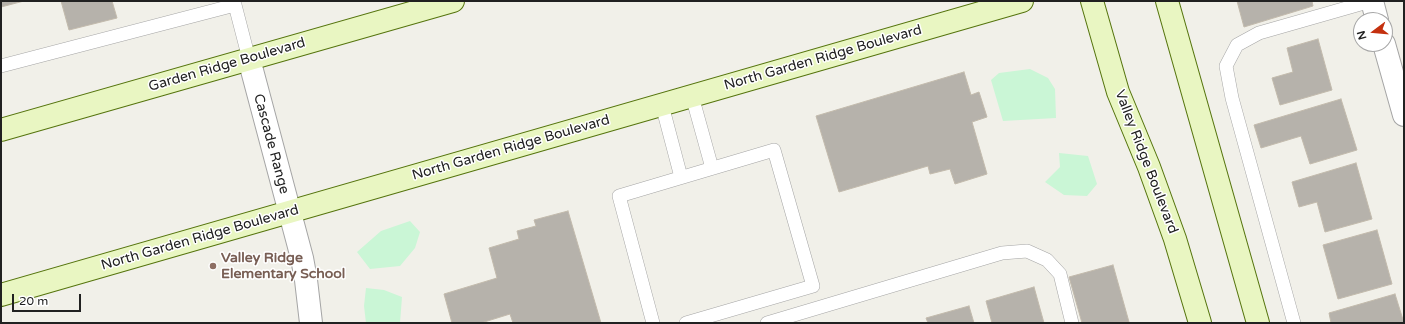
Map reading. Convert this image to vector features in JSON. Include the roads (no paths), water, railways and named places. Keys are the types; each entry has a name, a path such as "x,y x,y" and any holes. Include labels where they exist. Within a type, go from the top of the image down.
{"main road":[{"name":"Garden Ridge Boulevard","path":"1,130 453,1"},
{"name":"North Garden Ridge Boulevard","path":"1,295 1022,1"},
{"name":"Valley Ridge Boulevard","path":"1092,1 1118,92 1149,167 1175,239 1200,323"},
{"path":"1166,1 1258,323"}],"street":[{"path":"1372,1 1375,12"},
{"path":"1386,52 1404,115"},
{"name":"Cascade Range","path":"249,59 302,258 311,323"}],"lane":[{"path":"1294,323 1232,98 1226,66 1237,45 1259,33 1372,1"},
{"path":"1,66 235,3 249,59"},
{"path":"692,96 712,168"},
{"path":"662,105 681,178"},
{"path":"653,323 619,196 774,150 813,286 686,323"},
{"path":"768,323 1002,253 1028,252 1047,260 1060,274 1072,323"}],"place":[{"name":"Valley Ridge Elementary School","path":"213,266"}]}
